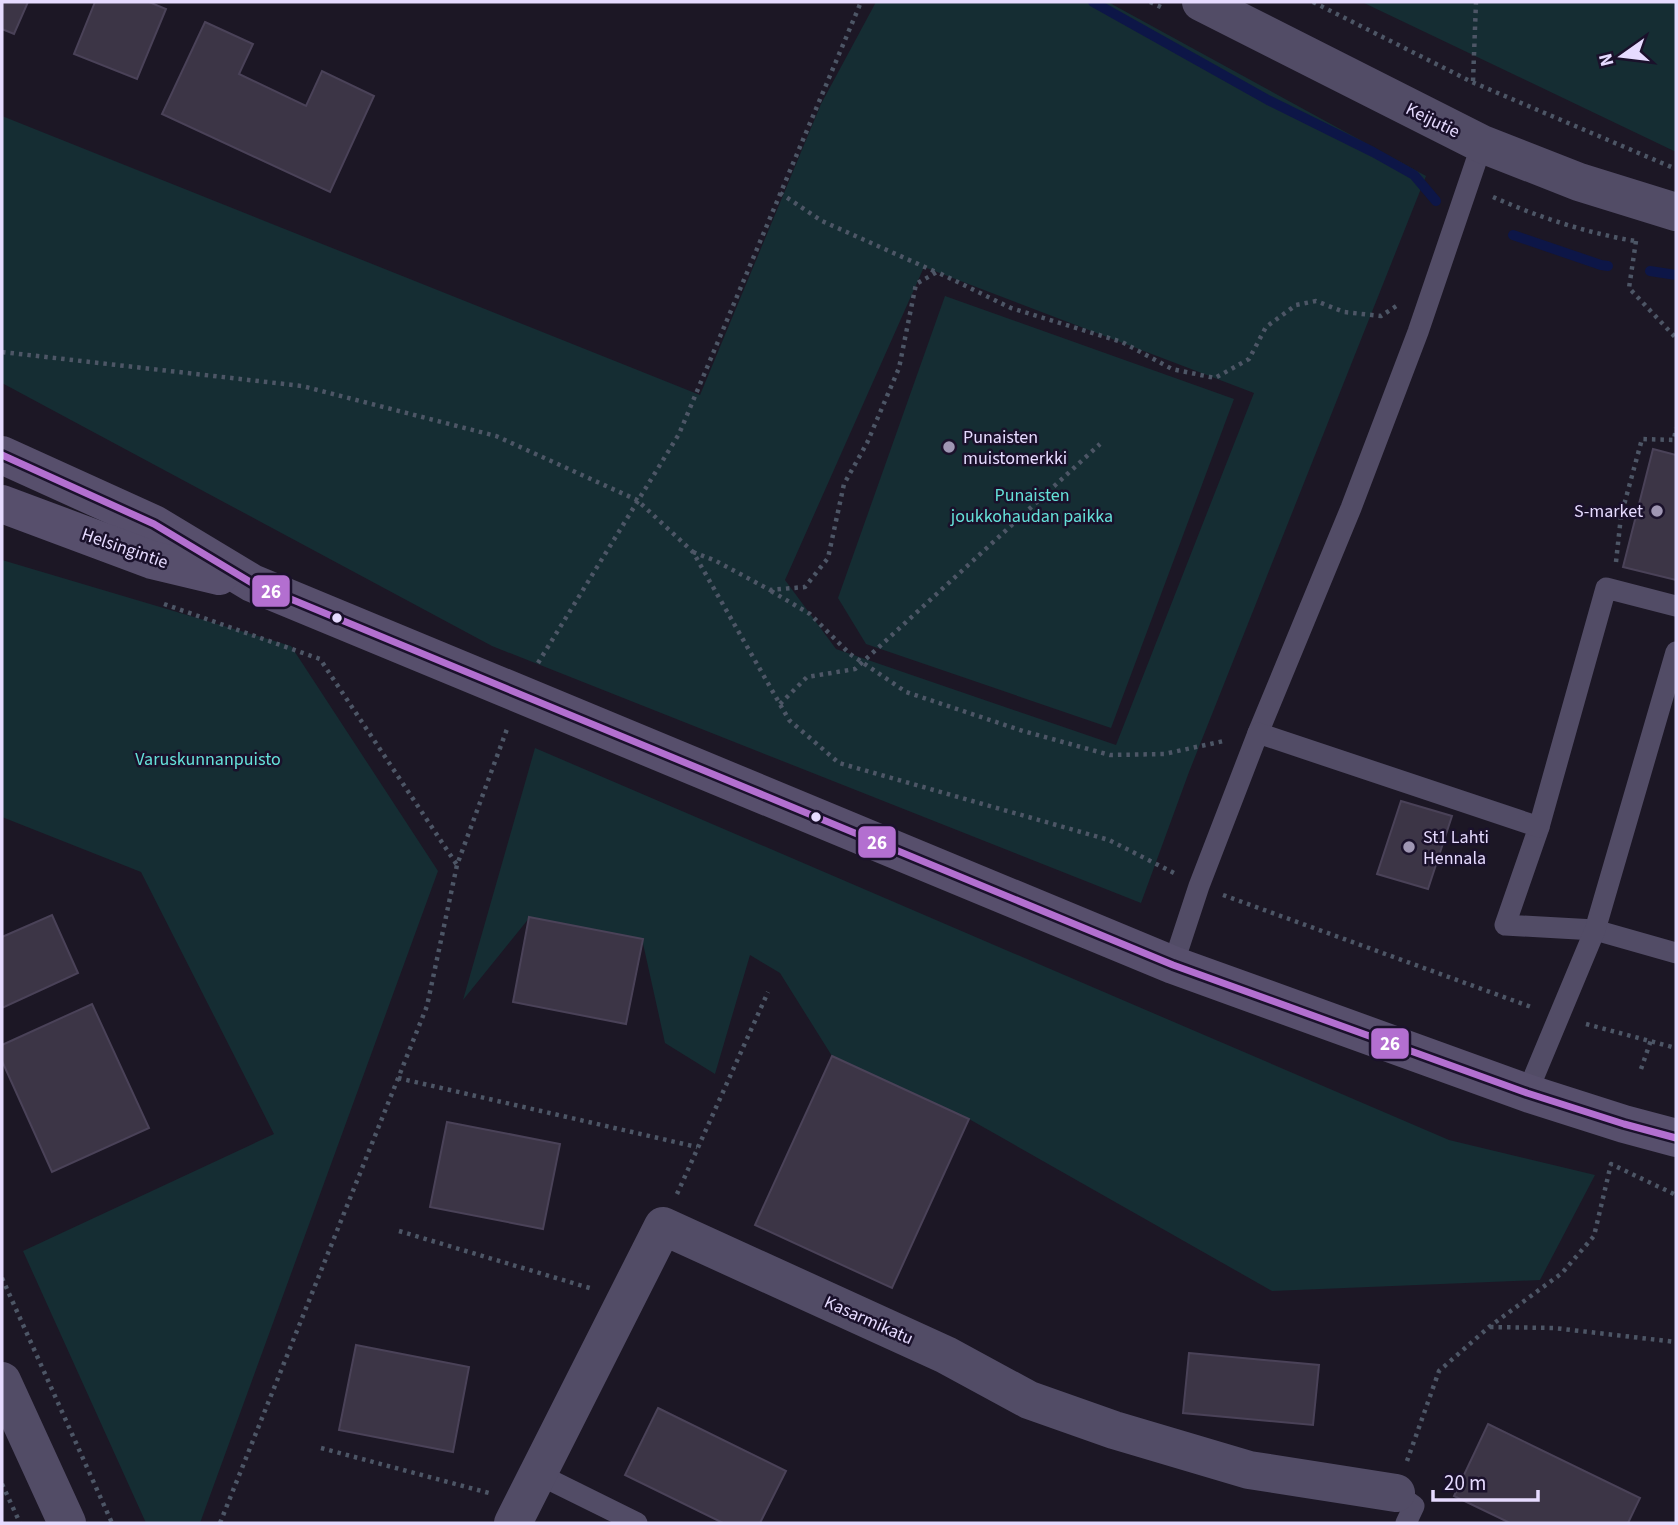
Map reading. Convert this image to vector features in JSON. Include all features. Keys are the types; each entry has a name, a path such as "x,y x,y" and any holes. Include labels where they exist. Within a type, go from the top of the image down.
{"main road":[{"name":"Helsingintie","path":"2,455 154,524 252,583 1173,965 1527,1093 1676,1138"},
{"name":"Helsingintie","path":"2,503 152,560 252,583"}],"street":[{"name":"Keijutie","path":"1201,2 1482,144 1579,182 1676,212"},
{"path":"525,1500 663,1226"},
{"name":"Kasarmikatu","path":"663,1226 946,1355 1029,1400 1114,1430 1249,1470 1401,1508"},
{"path":"2,1381 67,1523"}],"lane":[{"path":"1173,965 1199,886 1258,733 1351,508 1436,279 1482,144"},
{"path":"1676,606 1606,588 1539,827 1505,925 1595,930 1676,953"},
{"path":"1527,1093 1595,930 1676,652"},
{"path":"1258,733 1539,827"},
{"path":"525,1500 637,1523"}],"path":[{"path":"532,674 679,435 861,2"},
{"path":"1313,2 1472,82 1676,169"},
{"path":"1472,82 1476,2"},
{"path":"780,193 822,221 1011,308 1122,342 1172,369 1215,378 1249,359 1266,327 1296,305 1316,301 1345,312 1381,316 1436,279"},
{"path":"1636,241 1629,288 1676,338"},
{"path":"770,590 806,587 828,558 844,484 867,443 899,368 916,284 937,272"},
{"path":"2,352 302,386 496,436 637,500 693,552 789,720 839,762 1109,840 1199,886 1560,1017 1676,1048"},
{"path":"1625,568 1616,564 1621,516 1642,439 1674,440 1676,428"},
{"path":"780,704 807,677 855,669 1100,444"},
{"path":"693,552 716,561 810,614 850,654 906,692 1023,731 1110,755 1164,754 1258,733"},
{"path":"320,659 457,865"},
{"path":"220,1523 427,1006 457,865 507,727"},
{"path":"663,1226 768,992"},
{"path":"1641,1069 1651,1040"},
{"path":"398,1078 698,1147"},
{"path":"1401,1508 1439,1371 1489,1326 1562,1273 1594,1236 1611,1164 1676,1195"},
{"path":"399,1231 627,1300"},
{"path":"2,1278 112,1523"},
{"path":"1489,1326 1554,1328 1676,1342"},
{"path":"321,1448 525,1500"},
{"path":"2,1484 20,1523"}],"green space":[{"path":"876,2 1108,2 1426,176 1189,772 1141,903 492,646 2,383 2,116 700,395 821,104","holes":["924,267 1254,393 1116,745 836,649 785,580"]},
{"path":"1362,2 1676,2 1676,151 1674,151"},
{"name":"Punaisten joukkohaudan paikka","path":"945,296 1234,399 1111,728 866,644 838,598"},
{"name":"Varuskunnanpuisto","path":"2,560 291,646 438,871 200,1523 146,1523 23,1251 274,1134 141,872 2,817"},
{"path":"535,748 1449,1140 1595,1175 1540,1280 1272,1291 969,1119 832,1056 780,973 750,955 715,1074 665,1043 642,939 530,917 463,1000"}],"building":[{"path":"2,2 28,2 14,34 2,29"},
{"path":"95,2 149,2 166,9 137,79 74,54"},
{"path":"205,22 253,44 239,74 306,106 322,71 374,96 330,192 162,114"},
{"name":"S-market","path":"1653,449 1676,455 1676,580 1623,567"},
{"path":"1401,801 1452,816 1428,889 1377,874"},
{"path":"52,915 78,973 2,1008 2,937"},
{"path":"529,917 643,939 626,1024 513,1002"},
{"path":"92,1004 149,1128 52,1172 2,1061 2,1045"},
{"path":"832,1056 969,1119 892,1288 755,1225"},
{"path":"447,1122 560,1144 543,1229 430,1207"},
{"path":"356,1345 469,1367 453,1452 339,1430"},
{"path":"1189,1353 1319,1365 1313,1425 1183,1413"},
{"path":"658,1408 786,1471 760,1523 723,1523 625,1475"},
{"path":"1488,1424 1640,1498 1628,1523 1510,1523 1454,1496"}],"waterway":[{"path":"1093,2 1268,100 1414,175 1436,201"},
{"path":"1513,235 1608,266"},
{"path":"1650,271 1676,275"}],"transit line":[{"name":"26","path":"2,455 154,524 252,583 1173,965 1527,1093 1676,1138"}],"place":[{"name":"Punaisten muistomerkki","path":"949,447"},
{"name":"S-market","path":"1657,511"},
{"name":"St1 Lahti Hennala","path":"1409,847"}]}
